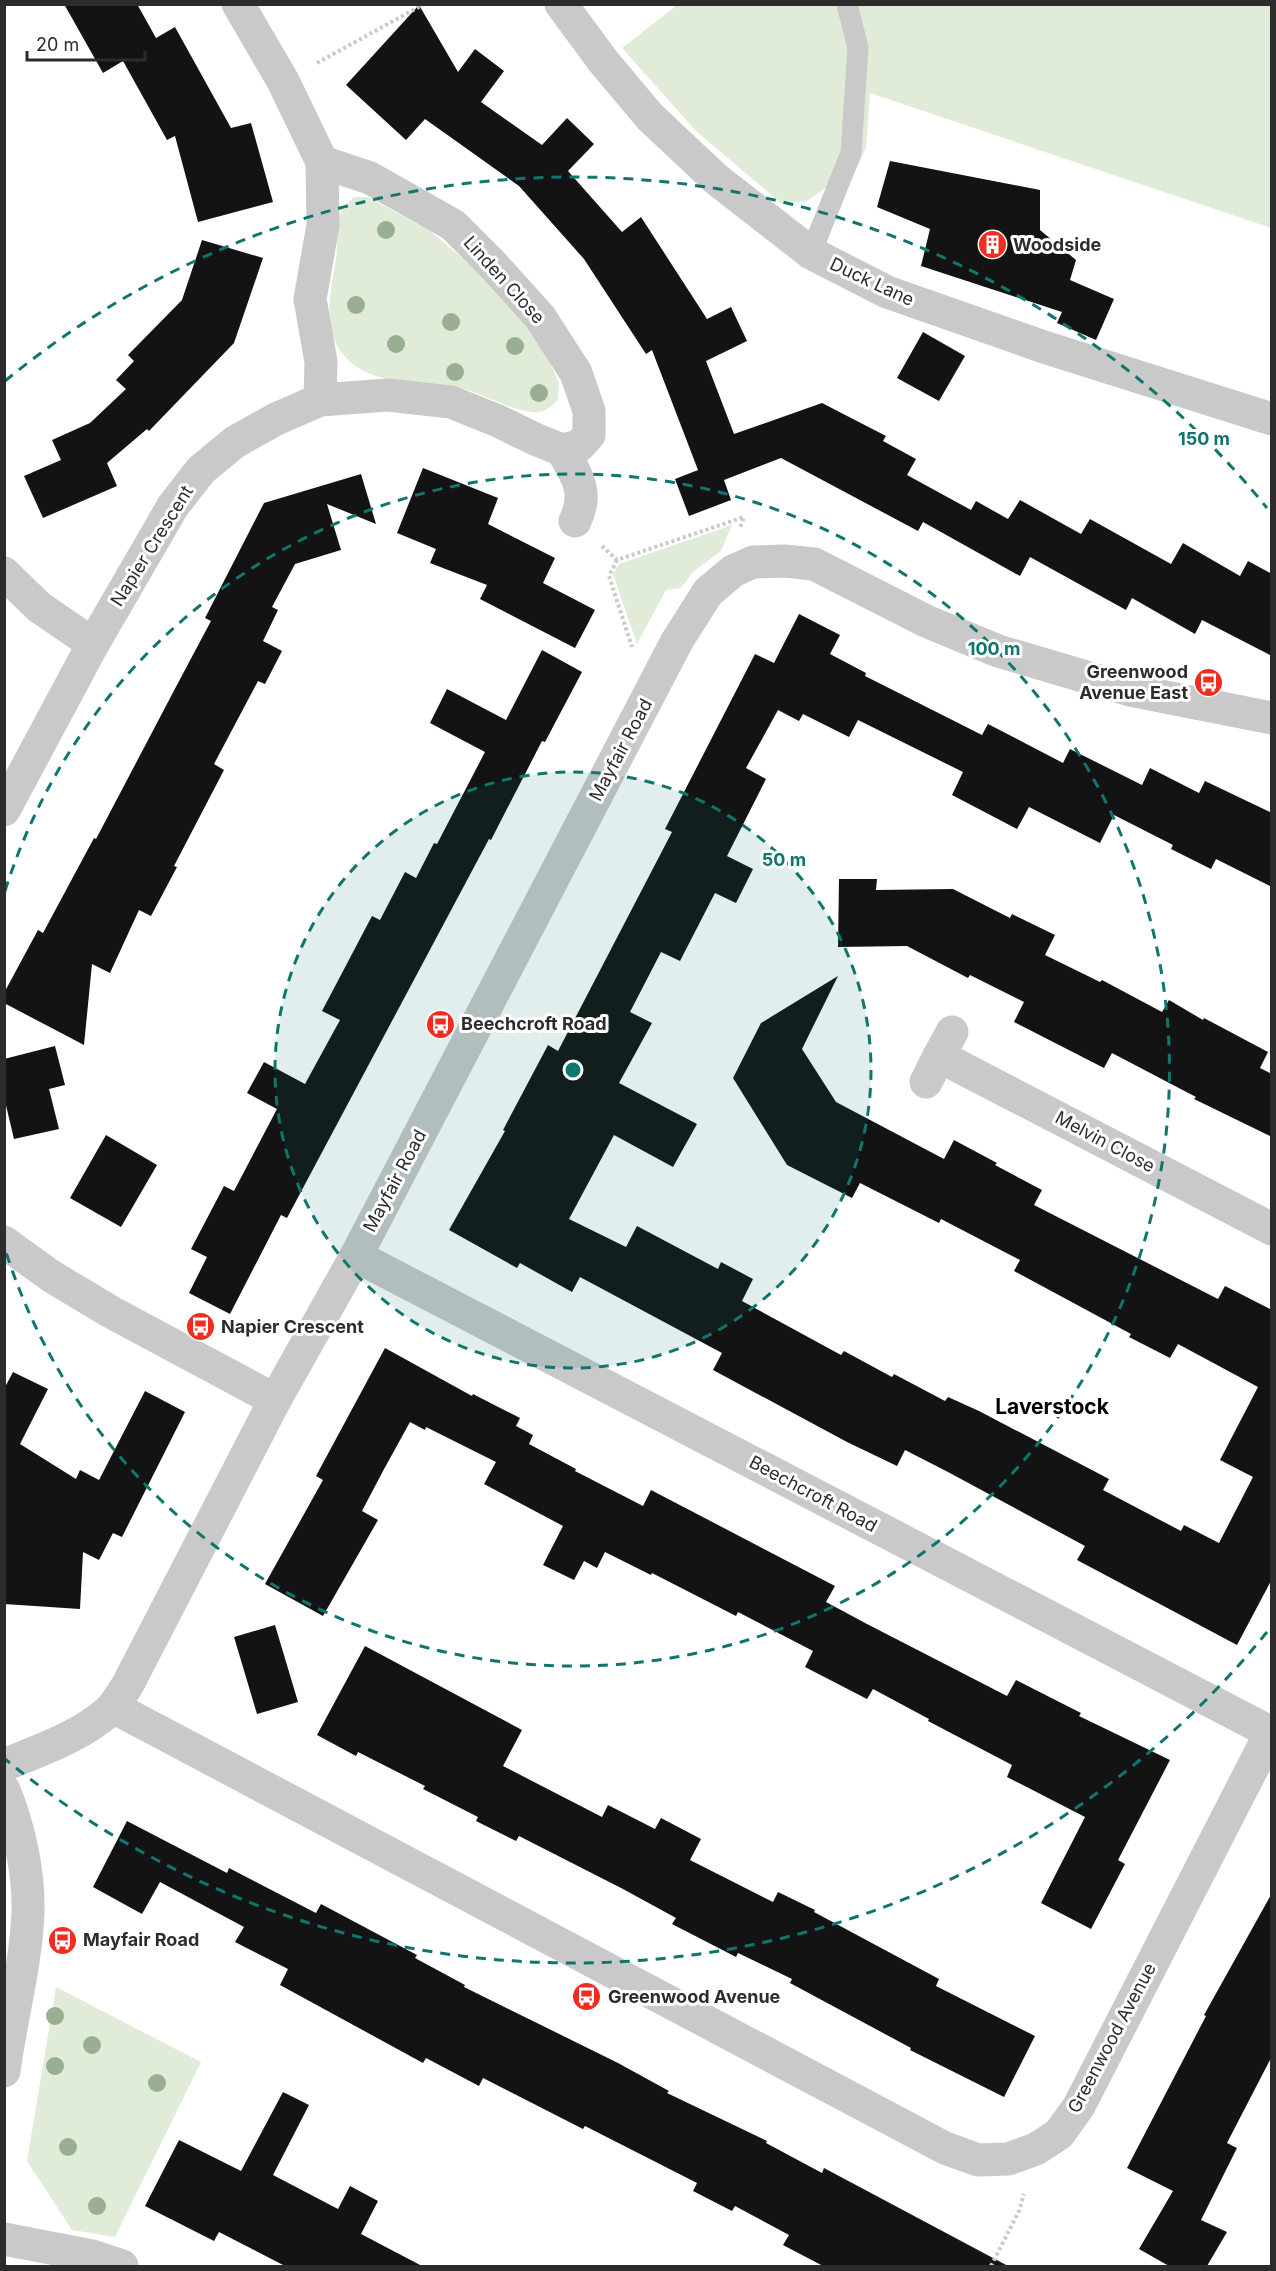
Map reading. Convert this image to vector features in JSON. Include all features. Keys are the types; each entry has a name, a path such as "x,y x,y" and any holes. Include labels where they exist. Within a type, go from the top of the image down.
{"street":[{"path":"238,4 283,81 322,162 323,225 310,299 321,362 320,400"},
{"name":"Duck Lane","path":"561,4 603,61 650,117 716,179 811,253 898,296 1044,347 1272,418"},
{"name":"Linden Close","path":"322,162 370,178 453,225 540,317 576,373 589,411 589,435 579,446 562,450"},
{"name":"Napier Crescent","path":"4,810 93,644 173,506 201,470 235,442 276,419 320,400 388,395 451,402 498,420 534,439 562,450"},
{"path":"562,450 579,479 582,506 575,522"},
{"path":"753,562 785,561 814,564 936,626 998,651 1087,679 1130,690 1272,718"},
{"name":"Mayfair Road","path":"4,1765 78,1732 113,1707 127,1686 275,1400 356,1256 677,641 708,592 733,571 753,562"},
{"path":"4,573 39,607 93,644"},
{"name":"Melvin Close","path":"939,1057 1272,1229"},
{"path":"4,1242 51,1276 111,1312 275,1400"},
{"name":"Beechcroft Road","path":"356,1256 1271,1731"},
{"name":"Greenwood Avenue","path":"113,1707 945,2148 978,2160 1008,2159 1036,2149 1059,2134 1079,2106 1271,1731"},
{"path":"4,1790 17,1832 25,1870 28,1910 24,1955 4,2071"},
{"path":"4,2239 92,2256 122,2266"}],"lane":[{"path":"811,253 851,153 858,48 847,4"}],"path":[{"path":"283,81 424,4"},
{"path":"649,697 609,576 617,560 744,516 735,542 753,562"},
{"path":"575,522 617,560"},
{"path":"991,2266 1019,2211 1036,2149"}],"green space":[{"path":"677,5 1271,5 1271,228 870,93 866,148 845,193 830,185 807,201 782,204 696,131 622,48"},
{"path":"354,197 368,197 430,231 475,269 510,303 542,345 559,383 558,400 542,411 521,410 461,388 382,377 367,373 354,365 342,353 332,333 330,298 340,214 343,207"},
{"path":"732,525 721,551 693,572 681,588 666,590 637,644 613,574 619,564"},
{"path":"56,1987 201,2062 115,2237 72,2230 27,2161"}],"building":[{"path":"64,4 137,4 156,38 175,27 231,128 251,123 273,202 198,222 175,136 167,140 123,61 103,73"},
{"path":"419,5 458,72 475,49 504,71 481,102 542,145 567,118 594,144 568,171 622,232 641,217 707,319 731,307 747,341 706,361 734,434 822,403 886,436 883,441 916,459 907,475 971,510 976,501 1008,519 1020,500 1081,534 1090,519 1171,564 1183,543 1240,576 1248,561 1272,574 1272,656 1202,620 1195,634 1132,598 1126,610 1030,557 1020,576 923,522 918,531 781,458 724,480 731,500 689,516 675,479 698,470 652,350 646,354 584,259 519,186 425,119 406,140 346,85"},
{"name":"Woodside","path":"890,161 1040,190 1040,230 1076,260 1070,280 1114,299 1096,340 1057,323 1062,312 921,266 930,229 877,207"},
{"path":"202,240 263,258 234,343 149,431 147,429 107,463 117,486 43,518 24,476 61,460 52,440 90,423 126,389 116,380 134,361 128,355 182,300"},
{"path":"923,332 965,356 939,401 897,378"},
{"path":"423,468 498,498 488,524 555,558 543,583 595,610 575,648 480,599 487,585 430,563 436,549 397,533"},
{"path":"361,474 376,524 327,504 341,550 295,564 272,607 278,610 263,641 282,651 265,684 258,681 214,764 224,770 151,916 139,910 110,973 92,964 84,1045 4,1003 4,993 38,930 43,933 94,838 96,839 211,621 205,618 264,503"},
{"path":"799,614 840,635 830,654 866,673 865,676 982,735 988,724 1063,763 1070,749 1142,785 1150,768 1199,793 1205,781 1272,813 1272,887 1216,859 1211,869 1171,849 1173,845 1114,815 1100,843 1029,807 1017,829 952,795 963,772 858,720 849,737 803,714 799,721 778,710 746,768 766,779 727,856 753,869 736,903 715,893 680,961 661,952 630,1012 652,1023 619,1083 697,1124 673,1167 614,1135 569,1219 626,1247 637,1226 718,1269 721,1262 753,1279 742,1301 841,1355 844,1351 892,1377 894,1374 945,1401 948,1397 979,1411 1109,1479 1103,1490 1181,1531 1184,1525 1219,1543 1253,1477 1220,1460 1258,1387 1178,1344 1170,1358 1129,1337 1131,1334 1014,1271 1020,1260 941,1219 939,1223 860,1183 852,1198 787,1165 733,1078 761,1023 838,976 802,1049 836,1102 944,1159 954,1140 1042,1190 1034,1205 1218,1299 1225,1286 1272,1310 1272,1579 1237,1645 1077,1560 1085,1546 948,1472 905,1450 897,1466 847,1442 713,1370 722,1353 580,1277 572,1292 520,1263 517,1268 449,1230 505,1131 503,1130 548,1045 558,1051 672,832 665,829 755,654 774,663"},
{"path":"542,650 582,672 545,742 542,741 491,840 489,839 287,1218 281,1215 230,1314 189,1293 207,1257 191,1249 224,1186 234,1191 277,1109 247,1093 264,1062 305,1084 340,1020 322,1011 372,916 380,920 405,872 416,878 434,843 437,844 485,752 430,723 447,689 506,720"},
{"path":"839,879 877,879 876,890 953,889 1010,918 1012,914 1055,935 1045,955 1100,982 1102,980 1162,1012 1169,1000 1203,1020 1204,1018 1268,1052 1260,1068 1272,1074 1272,1137 1194,1099 1196,1097 1112,1053 1104,1068 1014,1022 1024,1002 970,975 968,978 907,946 838,947"},
{"path":"55,1046 65,1085 49,1089 59,1129 14,1139 4,1097 4,1059"},
{"path":"106,1135 157,1165 121,1227 70,1198"},
{"path":"385,1348 472,1396 473,1394 520,1418 516,1426 533,1435 529,1444 576,1469 575,1471 643,1506 651,1490 835,1586 826,1602 867,1624 1007,1696 1016,1680 1081,1713 1079,1716 1170,1760 1118,1860 1125,1864 1091,1929 1041,1903 1085,1817 1007,1777 1012,1765 873,1689 867,1699 805,1667 813,1651 738,1612 736,1616 605,1552 597,1568 584,1561 574,1580 543,1565 563,1526 484,1484 496,1462 426,1427 425,1430 410,1422 383,1471 362,1511 378,1520 323,1616 265,1584 323,1480 316,1476"},
{"path":"13,1372 48,1389 20,1444 76,1479 80,1470 99,1480 145,1391 185,1412 122,1537 113,1533 99,1560 83,1552 80,1609 4,1604 4,1389"},
{"path":"275,1625 298,1702 257,1714 234,1637"},
{"path":"365,1646 522,1730 503,1766 602,1817 608,1805 655,1829 661,1818 701,1839 690,1860 773,1902 778,1892 815,1910 814,1912 939,1979 936,1986 1035,2036 1004,2097 910,2050 911,2048 790,1983 792,1979 738,1953 736,1957 672,1924 676,1918 623,1889 519,1836 516,1841 476,1821 478,1817 423,1789 425,1786 358,1752 356,1756 317,1735"},
{"path":"127,1821 227,1873 229,1868 316,1913 321,1904 417,1955 415,1958 465,1985 464,1987 618,2063 669,2091 667,2093 767,2141 766,2143 822,2173 824,2168 1008,2266 823,2266 783,2245 789,2235 735,2206 732,2211 693,2191 697,2183 585,2126 583,2129 483,2078 479,2086 426,2058 423,2063 280,1985 288,1969 235,1942 244,1927 160,1882 142,1914 93,1887"},
{"path":"1272,1893 1272,2056 1227,2143 1237,2148 1201,2220 1227,2232 1207,2266 1169,2266 1139,2249 1173,2191 1127,2168 1206,2016 1204,2015"},
{"path":"283,2092 309,2105 273,2175 338,2209 350,2186 378,2201 361,2234 422,2266 285,2266 219,2232 214,2241 145,2206 179,2140 241,2171"}],"place":[{"name":"Woodside","path":"992,245"},
{"name":"Greenwood Avenue East","path":"1209,682"},
{"name":"Beechcroft Road","path":"440,1024"},
{"name":"Napier Crescent","path":"200,1327"},
{"name":"Mayfair Road","path":"62,1940"},
{"name":"Greenwood Avenue","path":"587,1997"}],"district":[{"name":"Laverstock","path":"1052,1407"}]}
